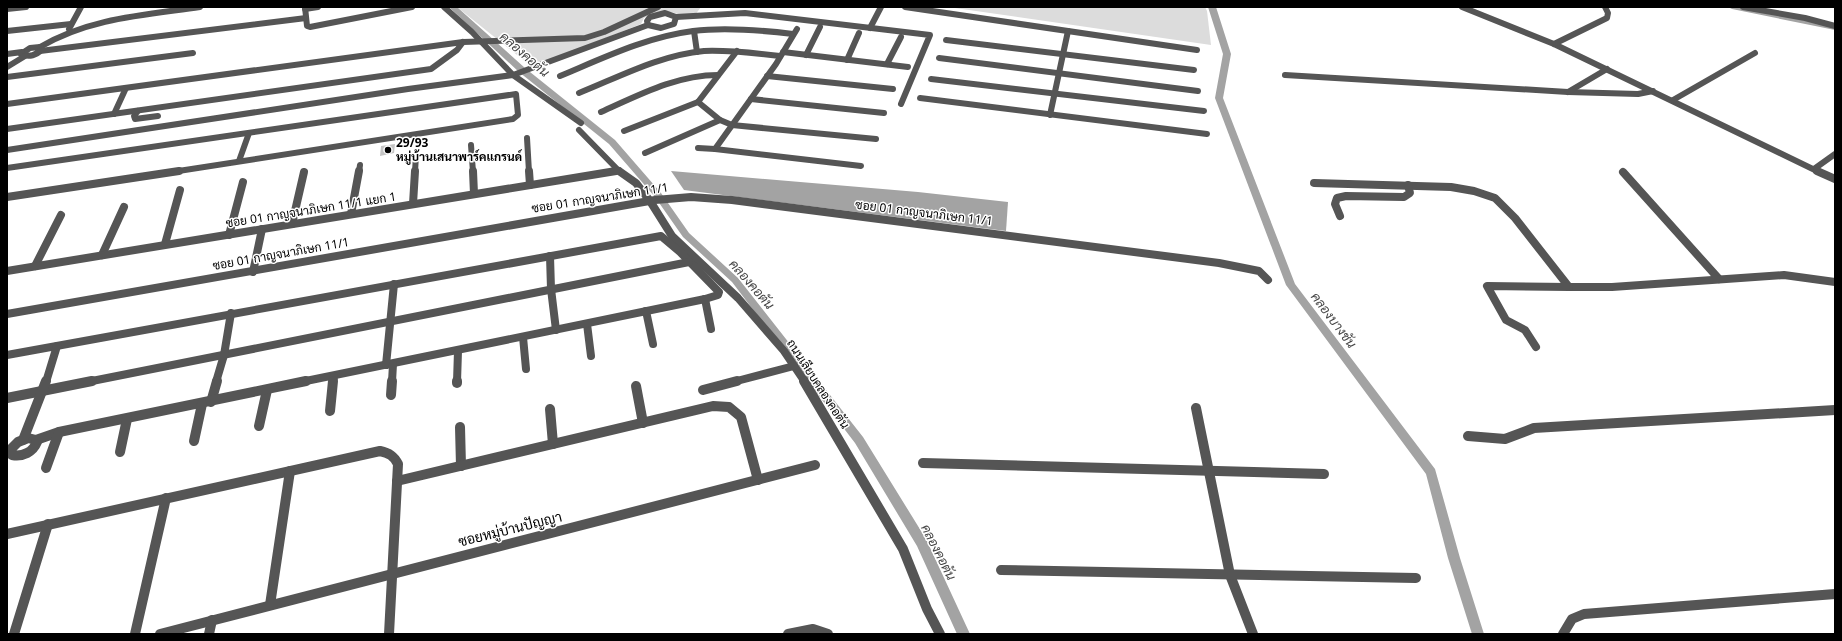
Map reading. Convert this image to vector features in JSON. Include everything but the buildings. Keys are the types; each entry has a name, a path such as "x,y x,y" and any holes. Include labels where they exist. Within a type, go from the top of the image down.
{"street":[{"path":"7,9 26,7"},
{"path":"66,33 81,7"},
{"path":"40,49 66,33 110,21 200,7"},
{"path":"318,7 305,8 307,26 412,7"},
{"name":"ถนนเลียบคลองคอตัน","path":"444,7 483,41 516,74 576,118 580,126 619,170 636,183 652,200 672,236 738,298 784,351 903,549 927,609 940,634"},
{"path":"7,104 463,42 585,38 602,34 641,13 658,7"},
{"path":"701,15 706,7"},
{"path":"870,28 881,7"},
{"path":"905,7 1197,50"},
{"path":"1462,7 1554,44 1835,179"},
{"path":"1554,44 1607,18 1608,13 1604,7"},
{"path":"1743,7 1835,26"},
{"path":"1779,7 1781,14"},
{"path":"648,25 647,21 650,17 657,14 672,14 676,17 745,13 930,35 901,104"},
{"path":"7,150 516,74 648,25 652,27 664,28 674,24 676,17"},
{"path":"7,67 30,48 40,49 306,18"},
{"path":"715,149 782,54 802,19"},
{"path":"7,31 71,24"},
{"path":"806,55 820,27"},
{"path":"560,76 641,43 694,31 796,29"},
{"path":"694,31 697,52"},
{"path":"1050,115 1068,31"},
{"path":"846,60 859,33"},
{"path":"887,64 900,38"},
{"path":"946,40 1194,70"},
{"path":"7,129 432,69 457,50 463,42"},
{"path":"624,131 698,102 738,51"},
{"path":"579,93 668,58 697,52 738,51 806,55 908,67"},
{"path":"1673,100 1754,53"},
{"path":"7,54 23,54"},
{"path":"7,77 192,54"},
{"path":"939,58 1198,91"},
{"path":"1568,92 1607,69"},
{"path":"601,112 683,78 699,74 718,75"},
{"path":"1285,75 1568,92 1638,94 1653,91"},
{"path":"767,76 893,89"},
{"path":"931,79 1204,111"},
{"path":"114,114 126,88"},
{"path":"7,168 514,93 516,94 518,104 518,115 513,119 7,197"},
{"path":"920,98 1207,134"},
{"path":"751,99 884,113"},
{"path":"698,102 720,120 732,124 876,140"},
{"path":"138,110 134,116 135,119 158,116"},
{"path":"645,153 720,120"},
{"path":"239,161 249,133"},
{"path":"527,138 530,185"},
{"path":"471,145 474,194"},
{"path":"698,148 861,166"},
{"path":"1814,169 1835,154"},
{"path":"413,204 416,155"},
{"path":"351,214 360,165"},
{"name":"ซอย 01 กาญจนาภิเษก 11/1 แยก 1","path":"7,271 619,170"},
{"path":"292,224 304,172"},
{"path":"1623,172 1719,279"},
{"path":"229,235 243,182"},
{"path":"1314,183 1451,187 1474,191 1495,198 1515,218 1569,287"},
{"path":"1340,216 1336,204 1337,198 1346,196 1404,197 1410,193 1408,185"},
{"path":"165,244 180,190"},
{"name":"ซอย 01 กาญจนาภิเษก 11/1","path":"7,314 253,272 652,200 705,197 1157,254 1259,271 1268,280"},
{"path":"102,255 124,207"},
{"path":"35,266 61,215"},
{"path":"253,272 262,229"},
{"path":"7,355 661,236 719,292 718,295 705,299 646,312 59,432 36,440 24,440"},
{"path":"550,256 551,289 556,330"},
{"path":"7,398 689,262"},
{"path":"1536,347 1525,330 1506,320 1487,286 1612,287 1784,275 1835,282"},
{"path":"391,395 389,365 390,322 394,284"},
{"path":"705,299 711,329"},
{"path":"646,312 653,344"},
{"path":"194,441 224,355 232,313"},
{"path":"587,324 592,356"},
{"path":"523,337 526,369"},
{"path":"36,440 36,446 27,453 21,456 10,456 11,449 24,440 43,391 57,346"},
{"path":"457,383 458,351"},
{"path":"703,390 794,366"},
{"path":"330,410 334,376"},
{"path":"636,386 643,423"},
{"path":"259,426 267,390"},
{"path":"397,481 713,406 727,406 736,409 741,418 758,480"},
{"path":"1196,408 1230,575 1253,634"},
{"path":"550,409 553,444"},
{"path":"1468,436 1505,439 1534,428 1835,410"},
{"path":"120,452 127,419"},
{"path":"460,427 461,466"},
{"path":"46,468 59,432"},
{"path":"7,534 380,451 395,456 398,464 389,634"},
{"path":"923,463 1324,474"},
{"name":"ซอยหมู่บ้านปัญญา","path":"160,634 191,630 212,620 815,465"},
{"path":"270,605 290,471"},
{"path":"135,634 166,498"},
{"path":"14,634 48,524"},
{"path":"1001,570 1416,578"},
{"path":"1563,634 1572,619 1584,614 1835,594"},
{"path":"209,634 212,620"},
{"path":"788,634 812,627 820,629 828,634"}],"shaded area":[{"path":"457,7 701,7 695,15 657,12 644,18 641,24 532,67"},
{"path":"948,7 1205,7 1207,11 1211,45"},
{"path":"671,171 918,192 1008,202 1006,231 684,190"}],"waterway":[{"name":"คลองคอตัน","path":"453,7 522,70 612,142 658,195 686,235 735,280 859,440 922,543 964,634"},
{"name":"คลองบางชัน","path":"1212,7 1227,54 1219,98 1291,285 1431,472 1454,558 1478,634"},
{"path":"1732,7 1835,28"}],"place":[{"name":"29/93 หมู่บ้านเสนาพาร์คแกรนด์","path":"388,150"}]}
